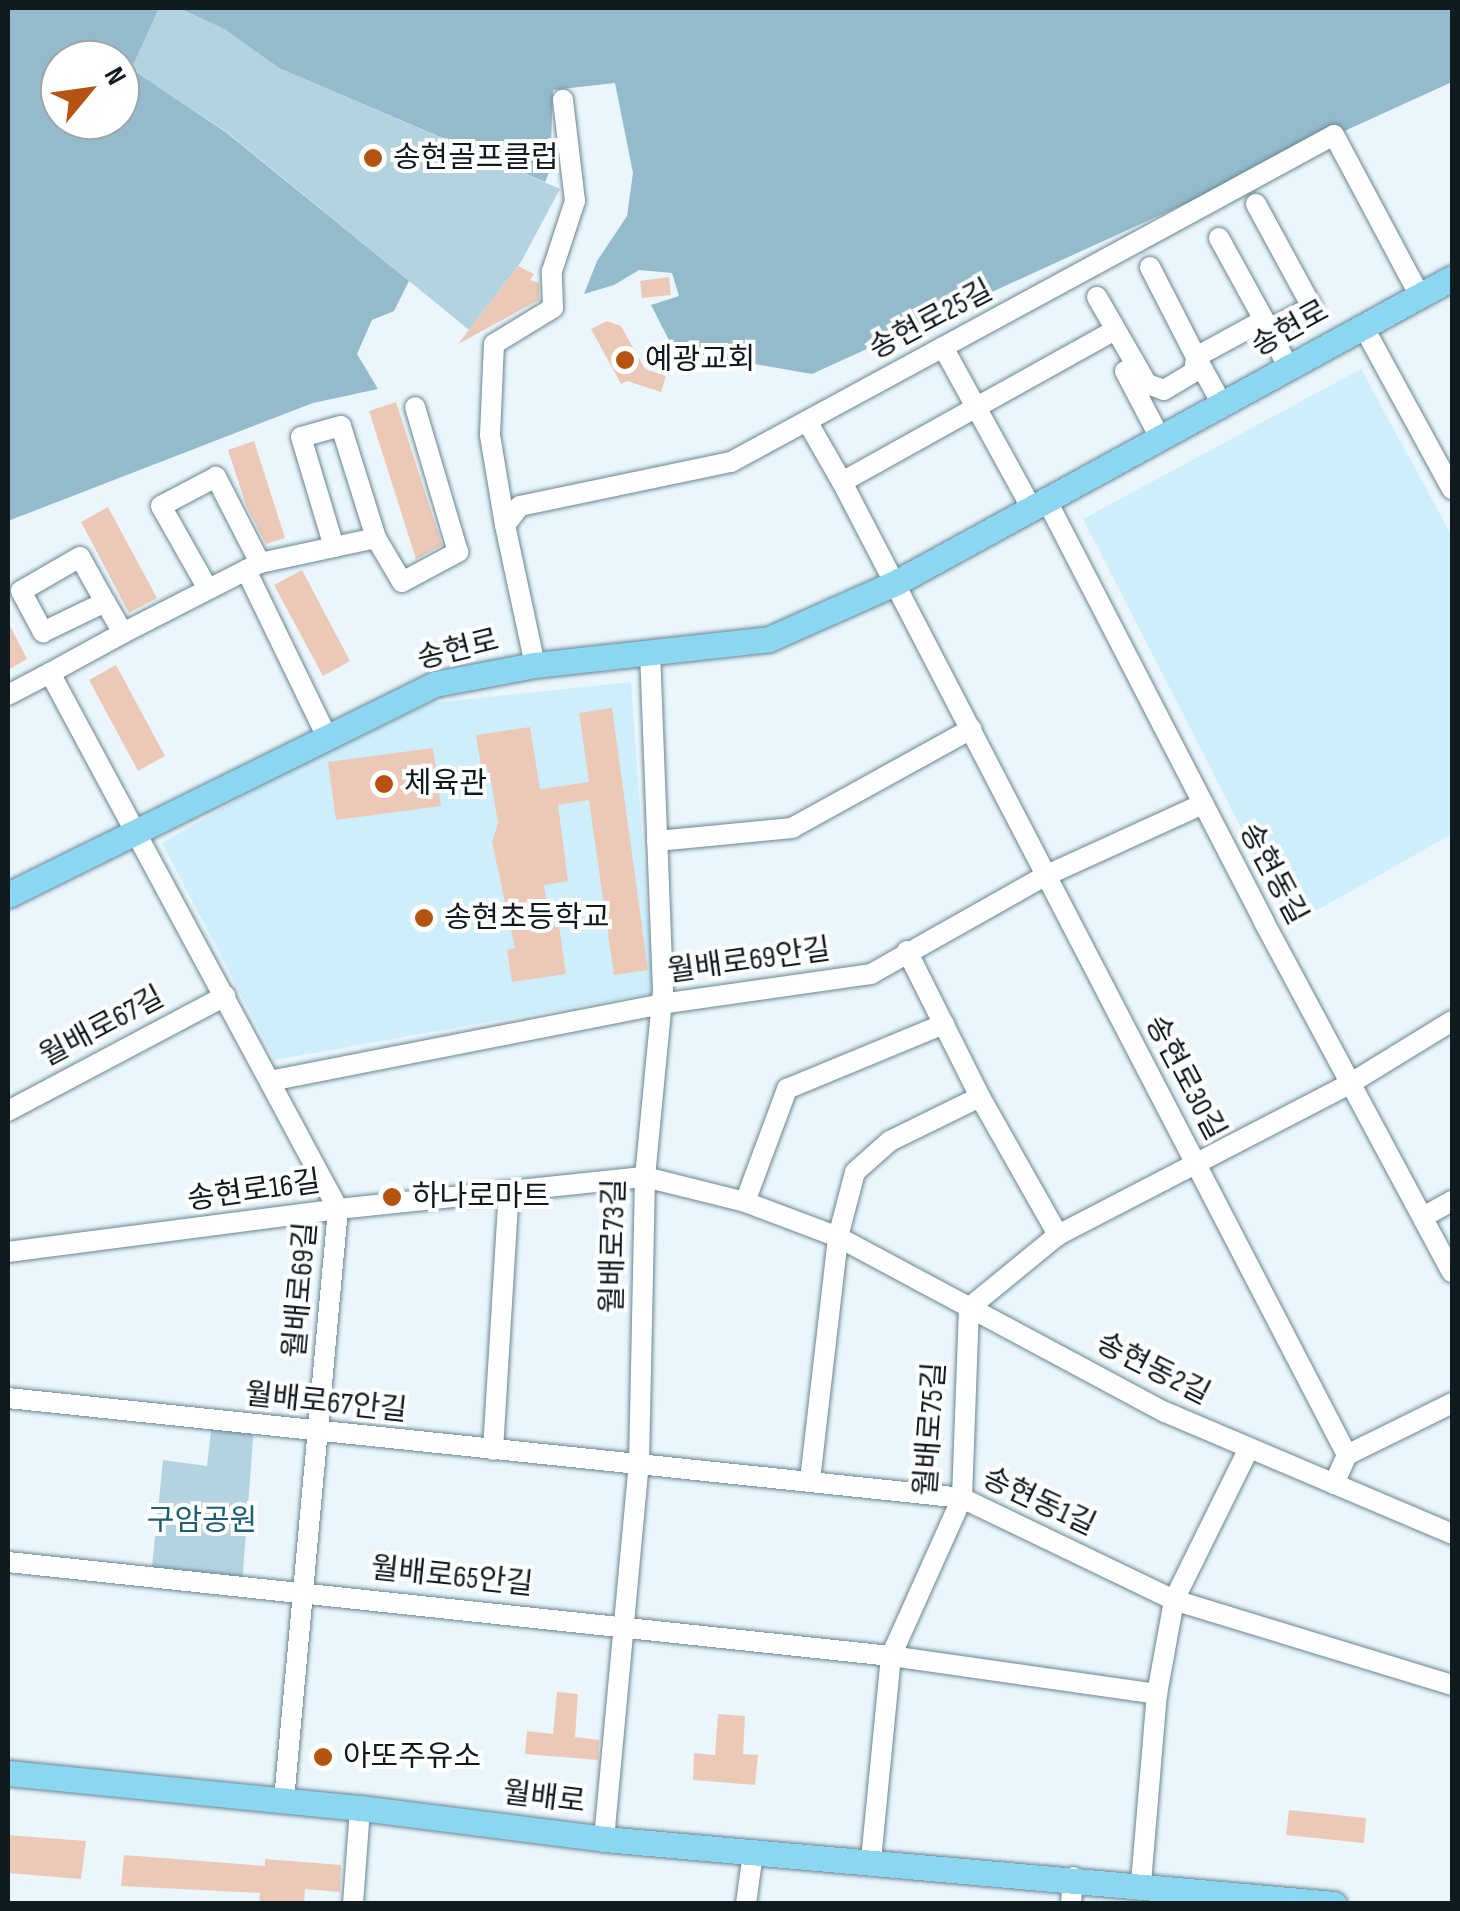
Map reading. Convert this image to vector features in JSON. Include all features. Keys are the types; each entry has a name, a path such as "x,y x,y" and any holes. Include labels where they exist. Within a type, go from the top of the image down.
{"main road":[{"name":"송현로","path":"8,895 435,684 534,665 650,655 769,638 898,582 1452,278"},
{"name":"월배로","path":"8,1773 360,1808 604,1839 1141,1883 1334,1904"}],"street":[{"path":"534,665 490,436 494,344 552,308 552,271 574,200 563,100"},
{"name":"송현로25길","path":"505,525 520,506 731,462 1334,135 1420,296"},
{"path":"1196,357 1312,307 1256,204"},
{"path":"1219,238 1288,367"},
{"path":"1150,267 1222,404"},
{"path":"1075,276 1160,438"},
{"path":"1097,297 1147,384 1164,390 1194,372 1196,357"},
{"path":"1364,326 1452,490"},
{"path":"842,482 1106,335"},
{"name":"송현동길","path":"944,348 976,407 1040,505 1452,1272"},
{"path":"334,547 301,437 341,426 376,538 402,582 458,552 414,407"},
{"path":"807,421 898,582"},
{"path":"208,589 161,506 216,478 326,737"},
{"path":"8,695 253,566 376,538"},
{"name":"송현로30길","path":"898,582 1045,876 1347,1455"},
{"path":"106,602 123,632"},
{"name":"월배로73길","path":"604,1839 639,1464 645,1177 661,1004 650,655"},
{"name":"월배로69길","path":"50,673 338,1210 284,1800"},
{"path":"657,841 792,828 971,729"},
{"name":"월배로69안길","path":"270,1081 661,1004 871,974 907,950 1045,876 1203,804"},
{"path":"907,950 980,1096 1058,1235"},
{"name":"월배로67길","path":"8,1112 225,996"},
{"path":"969,1308 1058,1235 1198,1166 1351,1083 1452,1021"},
{"path":"744,1202 787,1088 944,1024"},
{"path":"810,1480 838,1237 855,1172 890,1141 980,1096"},
{"name":"송현로16길","path":"8,1252 338,1210 645,1177"},
{"name":"송현동2길","path":"645,1177 744,1202 838,1237 1165,1412 1452,1534"},
{"path":"493,1450 509,1192"},
{"path":"1423,1216 1452,1201"},
{"name":"월배로75길","path":"871,1860 891,1656 962,1498 969,1308"},
{"name":"월배로67안길","path":"8,1398 639,1464"},
{"path":"1334,1484 1347,1455 1452,1403"},
{"path":"1141,1883 1157,1694 1174,1600 1249,1448"},
{"name":"송현동1길","path":"639,1464 962,1498 1174,1600 1452,1684"},
{"name":"월배로65안길","path":"8,1562 891,1656"},
{"path":"891,1656 1157,1694"},
{"path":"353,1904 360,1808"},
{"path":"746,1904 752,1853"},
{"path":"1071,1904 1073,1877"}],"shaded area":[{"path":"8,8 159,8 140,49 140,40 40,40 40,140 140,140 140,75 227,133 409,281 394,311 372,320 357,354 378,389 313,403 8,521"},
{"path":"179,8 1452,8 1452,82 812,374 674,350 651,305 679,296 672,273 639,270 614,285 584,294 597,261 627,216 633,173 615,83 553,90 550,170 545,182 279,68 224,29"},
{"path":"1361,369 1452,536 1452,834 1291,925 1083,519"},
{"name":"송현초등학교","path":"631,682 653,993 275,1060 162,843 271,780 431,703"}],"green space":[{"name":"송현골프클럽","path":"159,8 179,8 224,29 279,68 560,189 521,262 469,330 228,133 140,76 140,48"},
{"name":"구암공원","path":"212,1421 254,1426 242,1586 151,1577 163,1460 207,1466"}],"building":[{"path":"518,266 534,274 530,280 539,283 539,300 458,344"},
{"path":"669,277 671,295 642,298 640,281"},
{"path":"607,321 621,326 645,369 666,376 661,392 627,381 621,384 591,329"},
{"path":"396,402 442,545 416,559 369,411"},
{"path":"254,441 285,538 266,544 246,505 228,450"},
{"path":"108,507 157,598 129,613 81,522"},
{"path":"302,570 350,661 323,676 274,585"},
{"path":"8,622 27,659 8,670"},
{"path":"116,665 165,756 138,771 89,680"},
{"path":"612,708 648,970 614,975 589,800 558,805 568,881 544,885 550,926 559,925 566,974 512,982 507,950 515,948 492,842 498,823 490,776 486,766 481,766 476,735 530,727 540,789 589,782 579,713"},
{"name":"체육관","path":"433,748 441,806 336,820 328,762"},
{"path":"557,1692 578,1694 575,1737 599,1740 598,1760 525,1754 527,1731 553,1734"},
{"path":"718,1714 745,1716 743,1754 758,1755 755,1785 693,1780 694,1753 715,1755"},
{"path":"1289,1810 1366,1818 1364,1843 1286,1835"},
{"path":"8,1835 86,1841 81,1879 8,1873"},
{"path":"124,1855 265,1866 265,1859 341,1865 340,1892 305,1889 304,1904 259,1904 260,1893 121,1886"}],"place":[{"name":"송현골프클럽","path":"373,158"},
{"name":"예광교회","path":"625,360"},
{"name":"체육관","path":"384,784"},
{"name":"송현초등학교","path":"424,918"},
{"name":"하나로마트","path":"392,1197"},
{"name":"아또주유소","path":"323,1757"}]}
